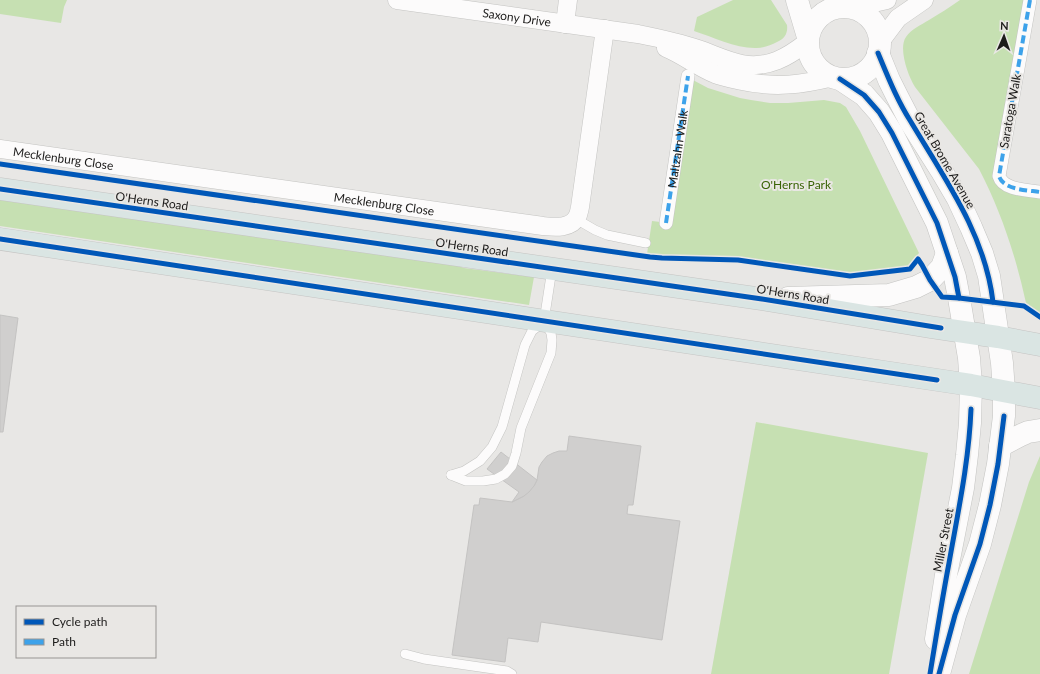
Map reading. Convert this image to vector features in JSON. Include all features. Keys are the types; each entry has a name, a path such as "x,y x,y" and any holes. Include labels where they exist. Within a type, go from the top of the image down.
{"main road":[{"name":"O'Herns Road","path":"0,189 762,299 1040,345"},
{"path":"0,239 971,385 1040,398"}],"street":[{"name":"Saxony Drive","path":"396,0 638,34 672,41 742,64 767,64 781,60 795,51 807,40"},
{"path":"565,24 568,0"},
{"path":"797,0 809,54 814,64 822,72 837,78 864,95 879,112 892,132 936,223 947,253 960,298 964,332"},
{"path":"807,40 812,26 819,16 829,10 841,5 887,0"},
{"path":"837,78 853,78 864,73 873,64 879,47 898,18 924,0"},
{"name":"Saratoga Walk","path":"1030,0 999,176 1000,180 1011,187 1040,192"},
{"path":"841,5 863,12 872,20 878,30 879,47"},
{"path":"576,219 580,207 605,29"},
{"name":"Saxony Drive","path":"638,34 672,50 715,74 735,80 755,84 795,85 837,78"},
{"name":"Great Brome Avenue","path":"879,47 889,80 910,121 951,188 972,227 982,253 989,276 1002,363 1004,391"},
{"name":"Maltzahn Walk","path":"666,223 688,76"},
{"name":"Mecklenburg Close","path":"0,149 543,226 564,226 571,224 576,219"},
{"path":"762,299 889,295 930,280 942,267 947,253"},
{"name":"Miller Street","path":"930,674 946,575 963,488 967,455 971,385 969,358 964,332"},
{"path":"938,674 955,615 980,544 990,506 998,464 1004,416 1004,391"},
{"path":"1000,446 1028,432 1040,430"}],"lane":[{"path":"576,219 607,235 646,243"},
{"path":"544,321 532,331 525,345 502,427 492,446 480,461 464,471 451,475 466,481 483,481 496,479 506,474 512,466 521,428 551,353 551,333 544,321 552,269"},
{"path":"404,654 424,659 507,671 512,674"}],"green space":[{"path":"0,0 67,0 61,23 0,14"},
{"path":"733,0 771,0 787,25 787,31 784,37 780,41 765,47 749,48 733,45 694,31 697,17"},
{"path":"960,0 1027,0 996,175 1040,194 1040,313 1026,303 1018,269 1007,234 979,169 915,87 903,55 904,42 908,34 916,27"},
{"name":"O'Herns Park","path":"691,79 708,88 751,100 770,103 788,103 824,100 840,103 846,107 860,131 919,253 908,266 850,273 738,258 660,256 647,254 652,221 669,223"},
{"path":"0,193 423,254 464,268 534,277 529,305 0,226"},
{"path":"756,422 928,453 889,674 711,674"},
{"path":"1040,456 1040,674 969,674 1029,482"}],"building":[{"path":"0,315 18,318 3,432 0,432"},
{"path":"569,436 641,446 633,505 628,505 627,514 680,521 662,640 541,622 538,642 508,638 505,662 452,655 474,505 479,505 480,498 512,502 524,496 534,486 537,480 539,467 547,456 559,451 567,451"},
{"path":"501,452 537,480 529,492 512,502 519,492 487,469"}],"marked path":[{"path":"1030,0 999,176 1001,181 1010,187 1040,192"},
{"path":"666,223 688,76"}],"cycle path":[{"path":"878,53 901,105 950,186 973,230 989,277 993,302"},
{"path":"840,79 864,95 879,112 892,133 937,223 955,277 959,298"},
{"path":"0,164 650,257 738,260 850,276 910,269 918,259 942,297 1024,306 1040,317"},
{"path":"0,189 762,299 941,328"},
{"path":"0,239 937,380"},
{"path":"930,674 963,486 971,409"},
{"path":"939,674 955,615 980,544 990,505 998,464 1004,416"}]}
